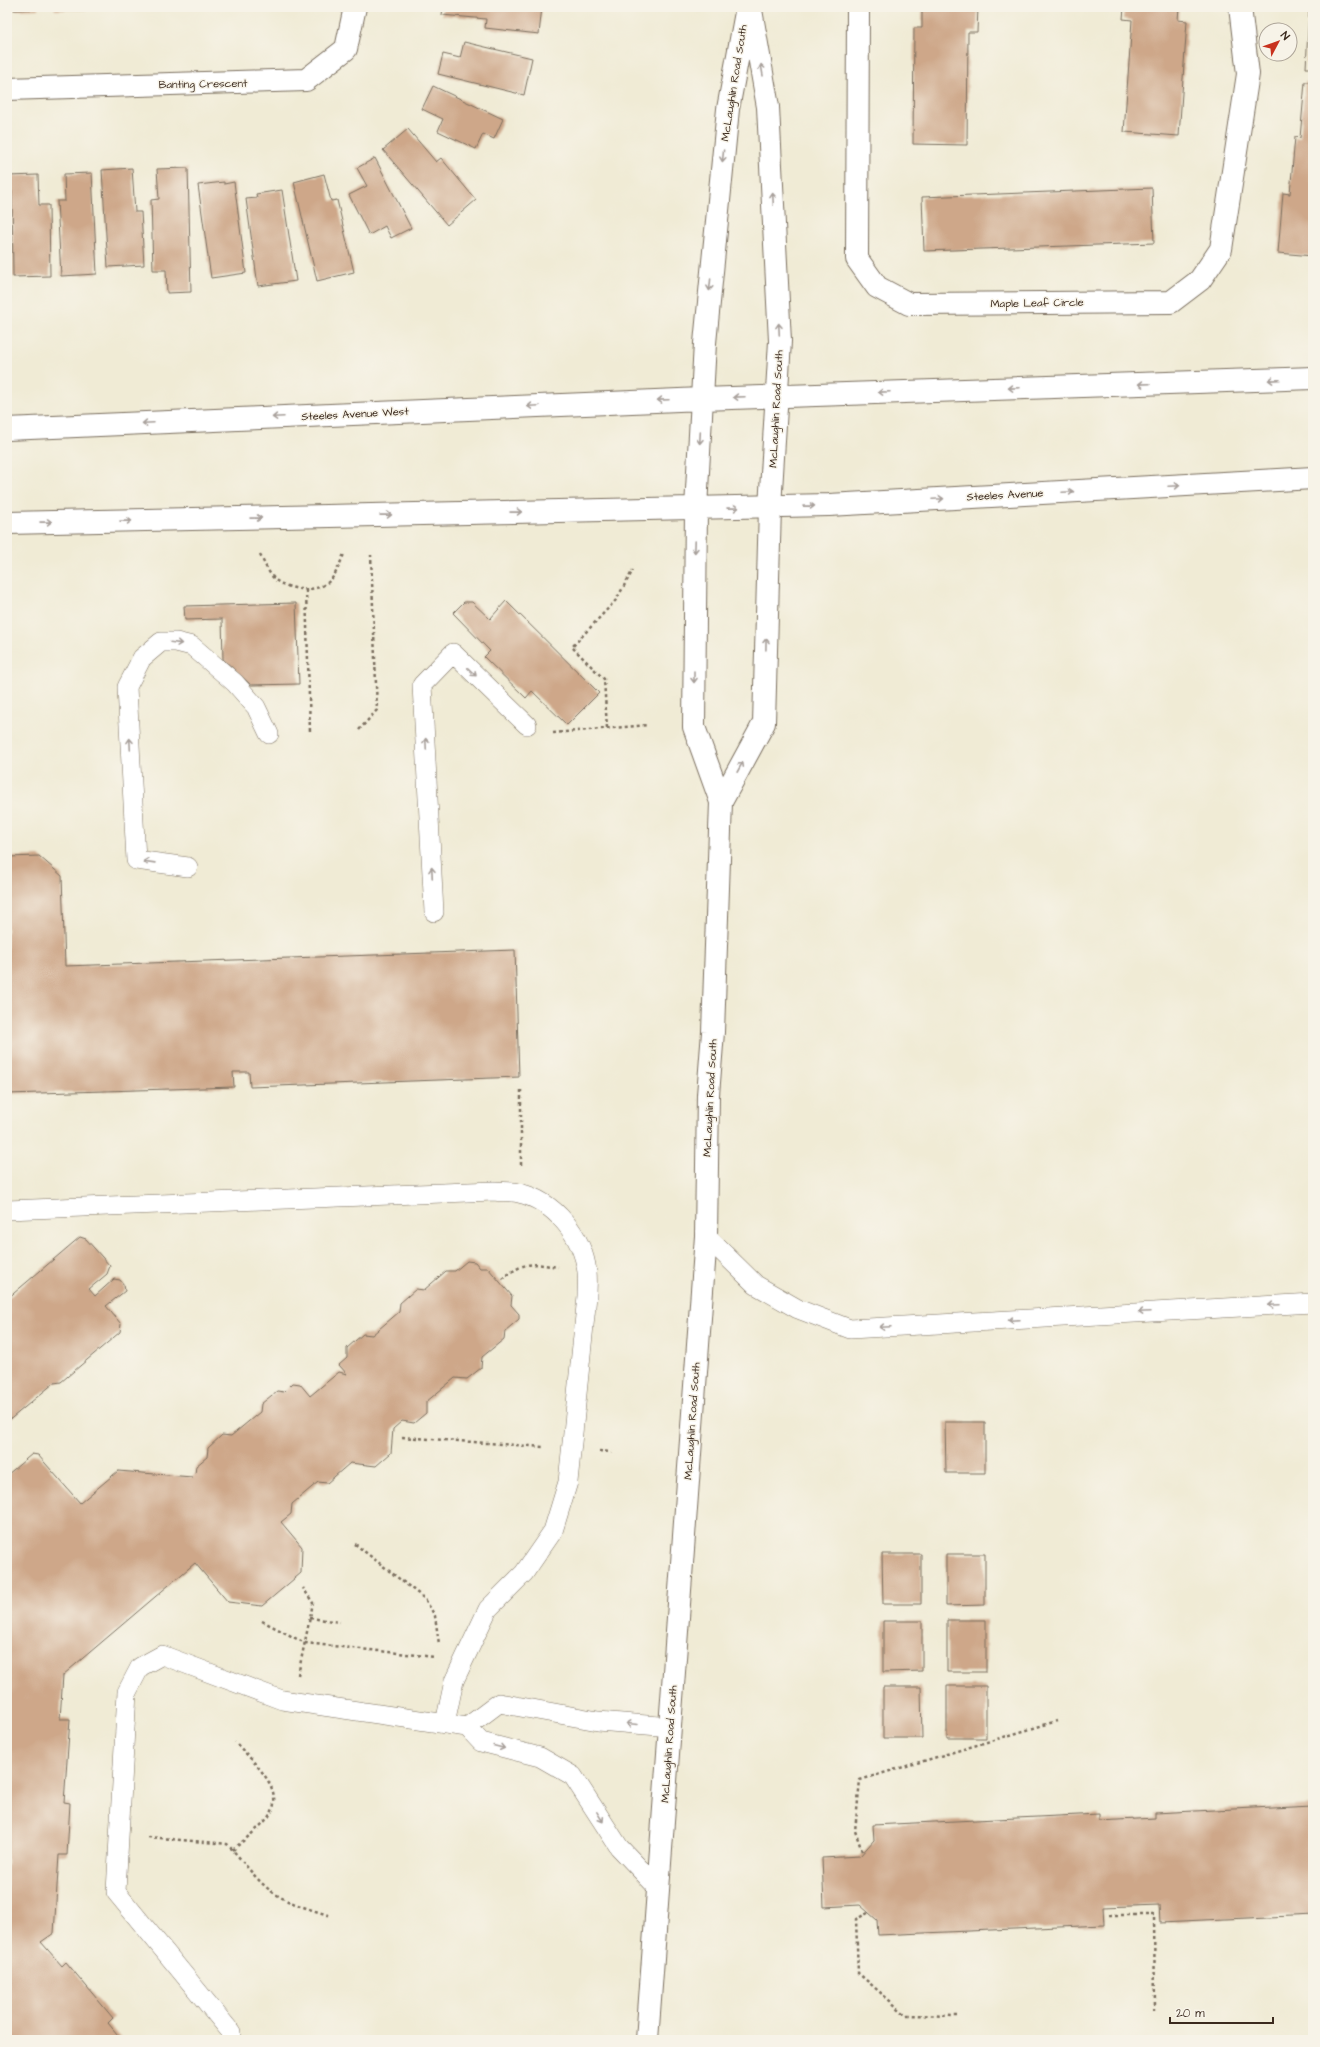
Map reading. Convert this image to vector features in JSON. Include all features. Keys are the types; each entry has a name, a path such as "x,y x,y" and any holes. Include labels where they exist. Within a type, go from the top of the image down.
{"main road":[{"name":"Banting Crescent","path":"7,89 306,80 346,49 355,7"},
{"name":"McLaughlin Road South","path":"647,2040 706,1236 708,1095 713,1032 721,802 694,727 696,508 705,343 728,109 747,7"},
{"name":"McLaughlin Road South","path":"721,802 764,723 770,507 780,341 768,107 751,7"},
{"name":"Maple Leaf Circle","path":"858,7 857,259 876,287 909,304 917,304 1171,302 1200,280 1221,249 1247,82 1248,74 1240,7"},
{"path":"702,399 1313,378"},
{"name":"Steeles Avenue West","path":"7,429 702,399"},
{"name":"Steeles Avenue","path":"696,508 845,504 1313,478"},
{"path":"7,523 696,508"}],"lane":[{"path":"188,867 136,860 127,687 142,658 161,642 176,642 192,646 235,683 256,707 269,734"},
{"path":"434,912 422,685 453,653 527,725"},
{"path":"7,1210 494,1191 518,1193 532,1198 561,1216 578,1244 587,1271 587,1296 568,1482 553,1531 524,1573 488,1609 454,1681 445,1723"},
{"path":"706,1236 756,1286 798,1309 850,1329 1313,1304"},
{"path":"230,2040 231,2032 116,1892 127,1692 140,1667 162,1655 282,1700 467,1727 481,1742 540,1757 572,1776 619,1848 659,1889"},
{"path":"467,1727 499,1703 598,1721 670,1727"}],"path":[{"path":"260,555 268,571 277,580 294,588 310,590 328,583 337,570 344,554"},
{"path":"359,730 377,710 371,555"},
{"path":"607,728 604,679 572,647 616,600 633,570"},
{"path":"306,590 310,732"},
{"path":"546,734 648,725"},
{"path":"518,1193 521,1174 521,1090"},
{"path":"502,1279 515,1269 530,1263 587,1271"},
{"path":"402,1437 612,1452"},
{"path":"355,1544 425,1599 435,1616 440,1641 439,1646"},
{"path":"293,1701 313,1602 303,1588"},
{"path":"310,1618 340,1622"},
{"path":"262,1621 305,1643 437,1657"},
{"path":"438,1652 436,1666 454,1681"},
{"path":"862,1851 855,1831 860,1780 1057,1721"},
{"path":"232,1850 264,1822 272,1811 274,1796 271,1784 235,1742"},
{"path":"119,1835 227,1844 262,1883 276,1895 310,1910 331,1916"},
{"path":"868,1913 856,1919 858,1974 906,2015 957,2016"},
{"path":"1109,1915 1154,1915 1155,2010"}],"building":[{"path":"13,7 38,7 38,9 14,10"},
{"path":"54,7 86,7 86,10 55,10"},
{"path":"105,7 131,7 131,9 105,9"},
{"path":"443,7 542,7 539,34 485,28 486,19 442,15"},
{"path":"922,7 978,7 977,32 968,32 967,145 913,144 914,28 922,28"},
{"path":"1124,7 1179,7 1178,20 1187,21 1179,136 1124,132 1132,20 1123,19"},
{"path":"1304,7 1313,7 1313,68 1306,68 1309,10 1304,10"},
{"path":"464,42 532,58 524,95 438,74 443,54 460,58"},
{"path":"1305,82 1313,82 1313,256 1278,253 1283,193 1290,194 1295,137 1300,138"},
{"path":"433,86 503,119 494,139 483,134 476,149 438,131 443,119 422,109"},
{"path":"408,129 436,162 441,158 476,200 447,225 383,150"},
{"path":"375,158 411,228 391,238 385,226 369,235 349,195 367,186 357,168"},
{"path":"132,168 135,212 141,212 144,265 108,267 102,170"},
{"path":"188,168 191,292 167,293 166,270 153,270 151,200 159,199 157,169"},
{"path":"92,173 97,274 61,276 57,201 65,201 64,174"},
{"path":"324,174 331,201 337,200 354,272 317,281 294,182"},
{"path":"38,175 39,205 49,205 50,276 13,277 12,191 9,192 8,176"},
{"path":"224,182 224,184 234,182 246,273 211,278 198,185"},
{"path":"1152,188 1154,243 924,251 922,197"},
{"path":"282,190 296,281 258,286 246,199 257,198 256,194"},
{"path":"506,601 599,693 567,725 532,691 526,698 484,657 490,651 453,613 464,602 472,602 490,619"},
{"path":"296,603 299,684 251,685 223,659 222,619 185,620 184,606"},
{"path":"39,856 62,876 65,966 515,950 519,1077 250,1087 249,1072 233,1072 234,1087 7,1094 7,857"},
{"path":"80,1237 86,1239 110,1266 107,1274 89,1289 95,1296 114,1279 120,1280 124,1285 125,1291 106,1306 121,1324 120,1332 61,1382 54,1383 7,1422 7,1299"},
{"path":"467,1261 475,1262 480,1268 488,1268 512,1296 511,1305 519,1314 519,1319 505,1331 504,1339 482,1357 481,1368 467,1379 455,1378 426,1402 426,1413 414,1423 402,1421 393,1429 391,1453 376,1466 350,1463 327,1483 318,1482 292,1504 291,1514 281,1522 302,1547 301,1573 262,1606 228,1602 195,1563 63,1675 60,1719 70,1719 64,1802 70,1803 67,1855 59,1855 54,1933 41,1942 62,1966 66,1962 113,2018 108,2023 122,2040 7,2040 7,1475 32,1454 38,1455 80,1503 118,1471 192,1477 195,1474 196,1466 207,1457 208,1448 222,1435 231,1436 260,1412 261,1404 277,1391 284,1392 293,1383 300,1384 310,1396 339,1372 347,1374 339,1365 347,1358 347,1348 363,1334 372,1335 399,1312 400,1303 416,1289 424,1290 446,1271 455,1271"},
{"path":"945,1422 985,1422 985,1473 946,1473"},
{"path":"882,1554 921,1554 921,1604 883,1604"},
{"path":"946,1554 985,1554 985,1605 946,1606"},
{"path":"947,1620 986,1620 986,1672 947,1672"},
{"path":"883,1621 922,1621 922,1671 883,1672"},
{"path":"947,1686 986,1686 986,1738 947,1738"},
{"path":"883,1687 921,1687 922,1738 883,1738"},
{"path":"1313,1805 1313,1915 1160,1922 1159,1905 1103,1907 1104,1925 878,1935 877,1920 860,1905 824,1907 822,1858 860,1856 874,1840 873,1825 1099,1814 1099,1821 1155,1818 1155,1813"}]}
